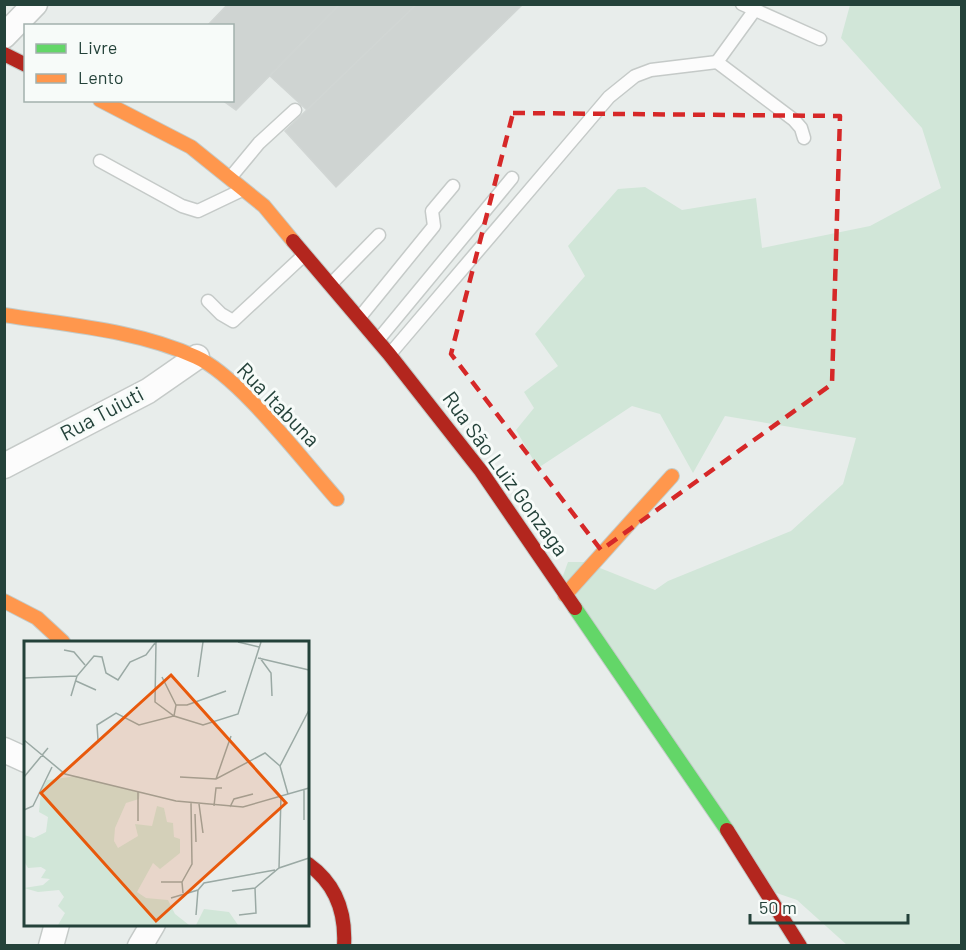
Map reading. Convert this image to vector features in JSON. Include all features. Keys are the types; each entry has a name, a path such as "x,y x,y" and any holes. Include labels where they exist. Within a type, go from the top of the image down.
{"main road":[{"path":"4,54 24,64"},
{"name":"Rua São Luiz Gonzaga","path":"104,102 191,147 264,206 389,354 481,471 733,838 800,945"},
{"name":"Rua Itabuna","path":"4,315 124,333 197,357 235,386 337,499"},
{"path":"566,595 672,476"},
{"path":"4,601 25,609 54,630 62,641"},
{"path":"309,865 337,892 346,929 344,945"}],"street":[{"path":"4,36 35,4"},
{"name":"Rua Tuiuti","path":"4,466 148,391 197,357"},
{"path":"4,750 24,759"},
{"path":"51,945 56,926"},
{"path":"140,945 152,926"}],"lane":[{"path":"742,4 820,39"},
{"path":"717,62 754,11"},
{"path":"389,354 609,97 635,76 651,70 717,62 794,120 801,128 804,138"},
{"path":"230,179 259,143 295,110"},
{"path":"100,161 182,206 198,211 243,189"},
{"path":"378,341 512,178"},
{"path":"359,318 434,226 432,211 453,186"},
{"path":"331,284 379,235"},
{"path":"208,301 228,321 233,321 305,254"}],"highlighted area":[{"path":"513,113 840,116 832,384 601,550 451,354"}],"green space":[{"path":"850,5 961,5 961,945 847,945 797,900 753,885 561,581 568,562 585,562 655,590 668,581 791,531 843,484 856,438 725,416 693,473 660,414 632,406 538,468 516,430 534,408 524,392 558,366 535,334 585,276 568,246 618,189 645,187 682,210 756,198 762,248 870,226 941,188 922,128 841,38"}],"building":[{"path":"228,4 340,4 236,110 225,102 234,102 234,24 209,24"},
{"path":"340,4 417,4 307,110 270,76"},
{"path":"417,4 523,4 336,187 285,131"}],"traffic: fast":[{"path":"575,608 727,830"}],"traffic: slow":[{"path":"104,102 191,147 264,206 293,241"},
{"path":"4,315 126,334 196,357 213,367 251,400 337,499"},
{"path":"565,595 672,476"},
{"path":"4,601 37,618 62,641"}],"traffic: jam":[{"path":"4,54 24,64"},
{"path":"293,241 389,354 481,471 575,608"},
{"path":"727,830 800,946"},
{"path":"309,865 326,880 337,900 343,922 344,946"}]}
